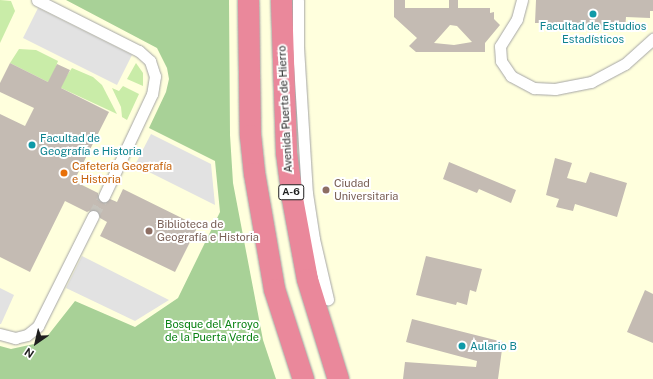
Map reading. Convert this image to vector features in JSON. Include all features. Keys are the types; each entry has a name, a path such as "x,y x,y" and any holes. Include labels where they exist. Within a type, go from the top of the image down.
{"highway":[{"path":"248,0 250,135 254,173 274,289 303,379"},
{"name":"Avenida Puerta de Hierro","path":"281,0 286,152 298,242 338,379"},
{"path":"328,299 345,355 344,379"}],"street":[{"path":"37,0 139,51 150,61 155,76 152,94 104,196"},
{"name":"Avenida Puerta de Hierro","path":"298,0 298,47 307,193 314,239 328,299"},
{"path":"522,0 517,19 500,46 501,62 511,76 534,88 555,89 591,82 625,64 653,39"},
{"path":"0,334 15,338 27,335 38,326 93,216"}],"shaded area":[{"name":"Ciudad Universitaria","path":"0,0 653,0 653,379 0,379"},
{"path":"38,8 132,55 117,85 23,38"},
{"path":"151,134 211,164 215,205 135,165"},
{"path":"82,256 169,300 135,321 66,288"},
{"path":"0,288 14,295 1,324 0,324"}],"green space":[{"path":"0,0 11,1 15,11 0,43"},
{"name":"Bosque del Arroyo de la Puerta Verde","path":"66,0 229,0 230,135 233,183 263,340 276,379 0,379 0,346 11,349 34,344 49,334 75,301 135,327 178,298 220,212 215,161 149,128 166,92 169,79 167,68 157,48"},
{"path":"19,49 36,50 58,61 50,83 10,63"},
{"path":"136,63 143,73 143,86 127,79"},
{"path":"72,68 93,77 102,85 117,114 59,87"},
{"path":"123,86 139,94 127,120 122,117 121,107 112,88 119,91"}],"building":[{"path":"394,0 405,0 405,8 449,8 449,0 458,0 458,8 490,8 490,13 494,12 494,19 500,25 485,43 485,52 416,52 409,46 417,38 394,17","holes":["450,25 457,26 472,42 454,45 434,43"]},
{"name":"Facultad de Estudios Estadísticos","path":"536,0 653,0 653,11 650,11 650,18 626,17 625,29 563,29 563,23 535,23"},
{"path":"10,63 48,82 57,64 70,70 61,88 109,112 74,181 98,193 98,200 101,202 110,199 117,202 123,189 198,226 175,272 100,236 107,222 100,218 99,212 93,209 87,212 65,201 30,272 0,257 0,114 25,126 34,108 0,92 0,83"},
{"path":"555,158 572,163 567,178 586,183 590,172 627,183 617,217 575,204 573,211 556,207 559,199 546,195"},
{"path":"449,162 516,190 511,203 479,189 477,193 443,179"},
{"path":"426,256 482,269 476,292 470,290 467,305 457,302 456,305 416,295"},
{"path":"645,290 653,294 653,343 627,332"},
{"name":"Aulario B","path":"412,319 503,342 498,379 403,379 405,362 476,367 477,361 406,342"}],"tunnel":[{"path":"93,216 104,196"}],"place":[{"name":"Facultad de Estudios Estadísticos","path":"593,14"},
{"name":"Facultad de Geografía e Historia","path":"32,145"},
{"name":"Cafetería Geografía e Historia","path":"64,173"},
{"name":"Ciudad Universitaria","path":"326,190"},
{"name":"Biblioteca de Geografía e Historia","path":"149,231"},
{"name":"Aulario B","path":"462,346"}]}
